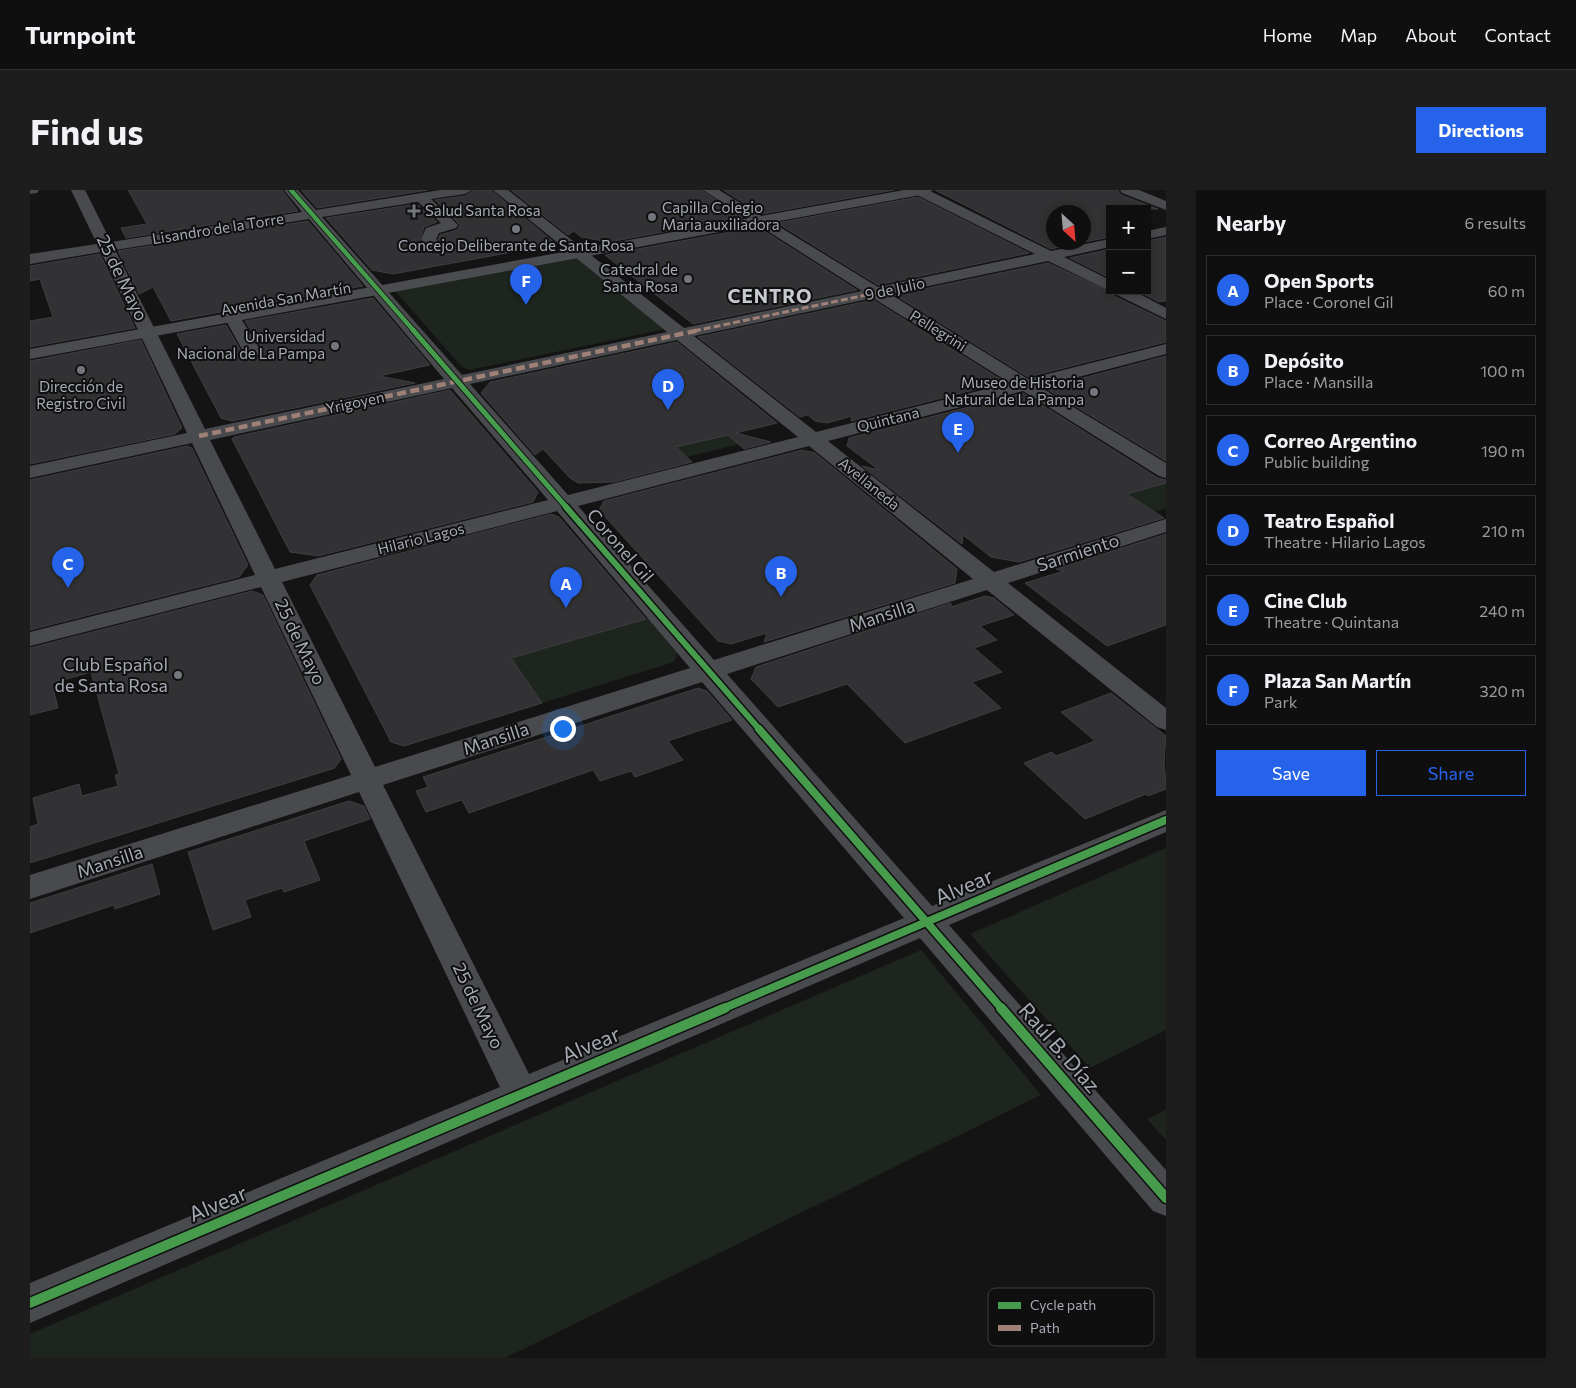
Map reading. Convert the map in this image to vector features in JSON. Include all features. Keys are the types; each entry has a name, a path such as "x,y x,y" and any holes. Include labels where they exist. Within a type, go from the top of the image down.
{"main road":[{"path":"755,218 888,190"},
{"path":"755,218 921,190"},
{"name":"Avenida San Martín","path":"30,354 146,328 755,218"},
{"name":"Avenida San Martín","path":"30,345 232,317 375,287"}],"street":[{"name":"25 de Mayo","path":"78,190 521,1094"},
{"name":"Coronel Gil","path":"291,190 927,922"},
{"name":"Lisandro de la Torre","path":"30,259 464,190"},
{"name":"Avellaneda","path":"500,190 1166,720"},
{"name":"Pellegrini","path":"710,190 1166,472"},
{"path":"921,190 1106,284"},
{"path":"1127,190 1166,206"},
{"path":"421,197 451,225 431,231 432,235 428,239 439,250"},
{"path":"1151,234 1166,231"},
{"name":"9 de Julio","path":"681,334 1106,244"},
{"path":"1129,295 1166,314"},
{"path":"232,317 252,351"},
{"name":"Yrigoyen","path":"30,472 681,334"},
{"name":"Quintana","path":"813,439 1166,349"},
{"name":"Hilario Lagos","path":"30,639 813,439"},
{"name":"Sarmiento","path":"991,581 1166,525"},
{"name":"Mansilla","path":"30,887 991,581"},
{"name":"Alvear","path":"30,1303 1166,820"},
{"name":"Raúl B. Díaz","path":"927,922 1166,1198"}],"shaded area":[{"path":"579,258 666,329 469,370 461,366 396,292 397,290"},
{"path":"728,435 739,444 687,457 676,447"},
{"path":"1166,483 1166,508 1155,512 1127,494"},
{"path":"648,618 677,653 674,662 542,703 500,642 521,636 533,652"},
{"path":"1166,848 1166,1030 1090,1068 970,934"},
{"path":"921,950 1041,1095 505,1358 30,1358 30,1334"},
{"path":"1166,1110 1166,1140 1147,1119"}],"building":[{"path":"128,190 282,190 298,211 126,238 121,228 147,224"},
{"path":"301,190 428,190 317,208"},
{"path":"474,190 491,190 556,244 393,274 372,270 326,218 417,204 437,222 424,227 420,240 432,254 444,255 448,250 438,239 440,235 457,230 460,225 435,200 465,196"},
{"path":"511,190 701,190 743,217 609,242 581,237 574,231 568,235"},
{"path":"723,190 894,190 762,214"},
{"path":"935,190 1118,190 1121,195 1147,205 1106,205 1106,238 1091,241 1091,205 1046,205 1046,246"},
{"path":"918,197 1029,253 878,285 777,223"},
{"path":"308,221 363,286 171,321 153,287 139,294 118,251"},
{"path":"758,227 857,290 693,324 605,255"},
{"path":"1166,237 1166,301 1159,302 1146,295 1151,295 1151,240"},
{"path":"1106,250 1106,276 1070,258"},
{"path":"100,254 135,328 30,347 30,321 53,317 40,279 30,281 30,266"},
{"path":"1048,263 1106,290 1106,295 1113,295 1166,321 1166,342 1028,377 895,295"},
{"path":"373,298 430,365 379,376 415,383 232,421 221,418 177,334 226,325 244,356 258,357 263,350 245,321"},
{"path":"873,300 1005,382 851,421 852,416 827,423 815,421 808,415 800,417 698,337"},
{"path":"141,340 182,428 175,434 30,464 30,361"},
{"path":"677,342 777,423 736,433 771,442 744,449 728,435 676,447 692,462 614,482 578,483 570,478 543,449 535,455 481,393 490,382"},
{"path":"1166,356 1166,461 1045,388"},
{"path":"450,390 538,492 533,502 318,556 290,552 232,439 234,437"},
{"path":"1023,393 1158,478 1166,480 1166,483 1127,494 1164,518 1019,562 991,557 963,535 962,544 862,466 879,470 847,446 849,438"},
{"path":"187,446 192,448 248,565 239,577 30,630 30,480"},
{"path":"802,450 815,453 957,569 955,583 764,642 767,633 731,644 718,641 599,510 604,501"},
{"path":"551,514 559,517 646,619 511,658 542,703 404,746 391,742 310,585 317,575"},
{"path":"1166,534 1166,625 1107,646 1025,583 1064,571 1056,569"},
{"path":"252,591 263,595 341,759 335,768 30,863 30,827 38,824 33,798 79,784 82,796 118,786 115,775 119,774 91,672 52,683 58,708 30,715 30,648"},
{"path":"985,596 994,598 1014,615 980,626 997,640 974,648 1002,672 972,682 1001,708 905,743 847,684 778,707 751,679 756,667 951,603 951,607"},
{"path":"698,688 707,691 732,720 668,741 683,760 635,777 631,771 600,781 593,770 469,813 462,800 426,812 416,791 428,787 423,777"},
{"path":"1111,693 1166,736 1164,760 1166,789 1148,796 1146,794 1085,819 1024,763 1052,752 1056,756 1095,741 1061,712"},
{"path":"349,801 364,806 370,819 304,841 320,880 284,892 282,888 245,900 251,917 213,930 188,852"},
{"path":"152,864 160,894 115,909 114,905 30,933 30,903"}],"marked path":[{"path":"199,436 876,293"}],"cycle path":[{"path":"291,190 1166,1198"},
{"path":"30,1303 1166,820"}],"place":[{"name":"Salud Santa Rosa","path":"414,211"},
{"name":"Capilla Colegio Maria auxiliadora","path":"652,217"},
{"name":"Concejo Deliberante de Santa Rosa","path":"516,229"},
{"name":"Catedral de Santa Rosa","path":"688,279"},
{"name":"Plaza San Martín","path":"526,305"},
{"name":"Universidad Nacional de La Pampa","path":"335,346"},
{"name":"Dirección de Registro Civil","path":"81,370"},
{"name":"Museo de Historia Natural de La Pampa","path":"1094,392"},
{"name":"Teatro Español","path":"668,410"},
{"name":"Cine Club","path":"958,453"},
{"name":"Correo Argentino","path":"68,588"},
{"name":"Depósito","path":"781,597"},
{"name":"Open Sports","path":"566,608"},
{"name":"Club Español de Santa Rosa","path":"178,675"}],"district":[{"name":"CENTRO","path":"770,296"}]}
